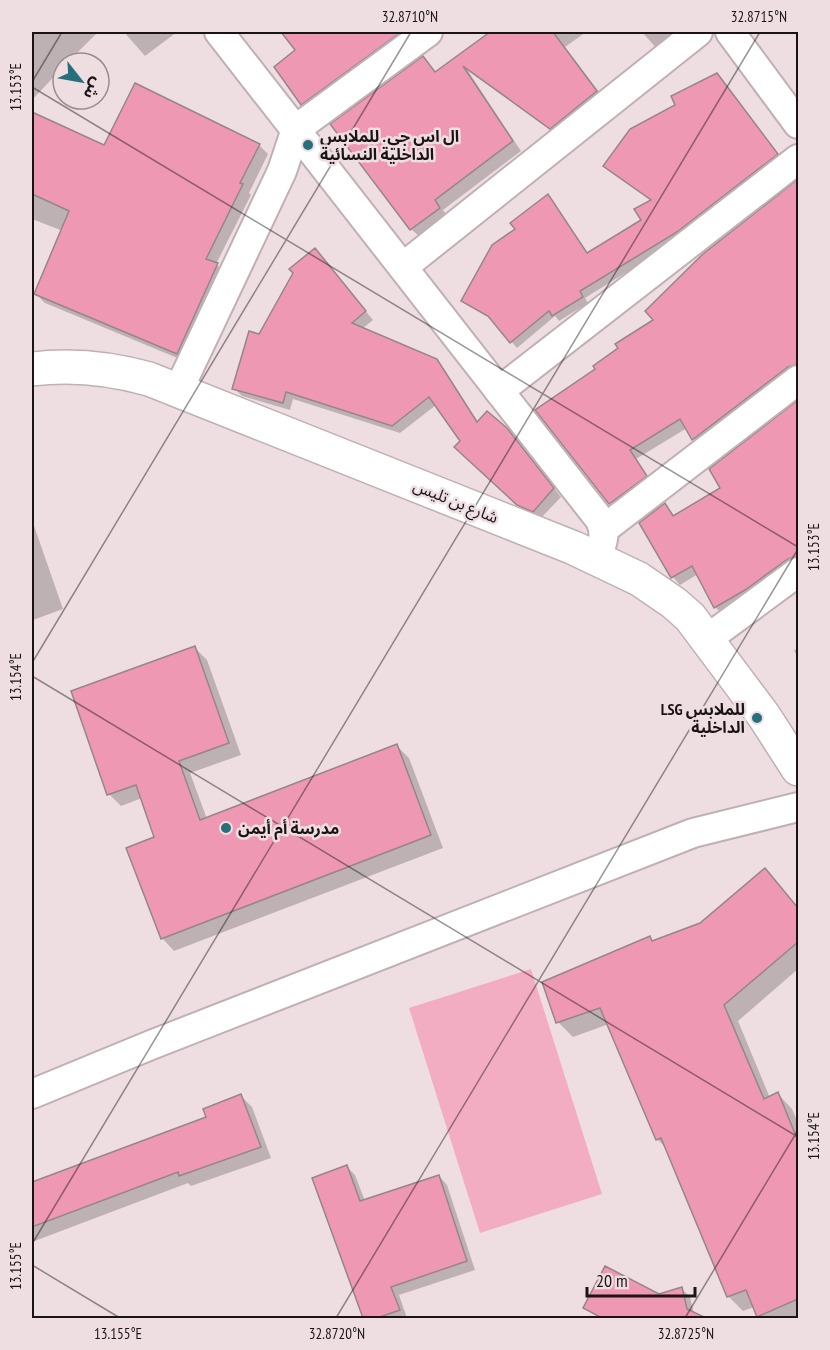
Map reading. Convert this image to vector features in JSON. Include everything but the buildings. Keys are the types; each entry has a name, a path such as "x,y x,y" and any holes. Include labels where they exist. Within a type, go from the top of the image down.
{"street":[{"path":"219,32 500,391 601,544 798,380"},
{"path":"178,391 282,171 296,129 428,32"},
{"path":"403,267 698,32"},
{"path":"730,32 798,124"},
{"path":"500,391 798,159"},
{"name":"شارع بن تليس","path":"32,369 80,366 121,370 601,544 639,579 690,617 764,716 798,769"},
{"path":"707,639 798,572"},
{"path":"32,1094 151,1045 693,833 798,807"}],"shaded area":[{"path":"531,969 602,1194 480,1233 409,1008"}],"place":[{"name":"ال اس جي . للملابس الداخلية النسائية","path":"308,145"},
{"name":"LSG للملابس الداخلية","path":"757,718"},
{"name":"مدرسة أم أيمن","path":"226,828"}]}
